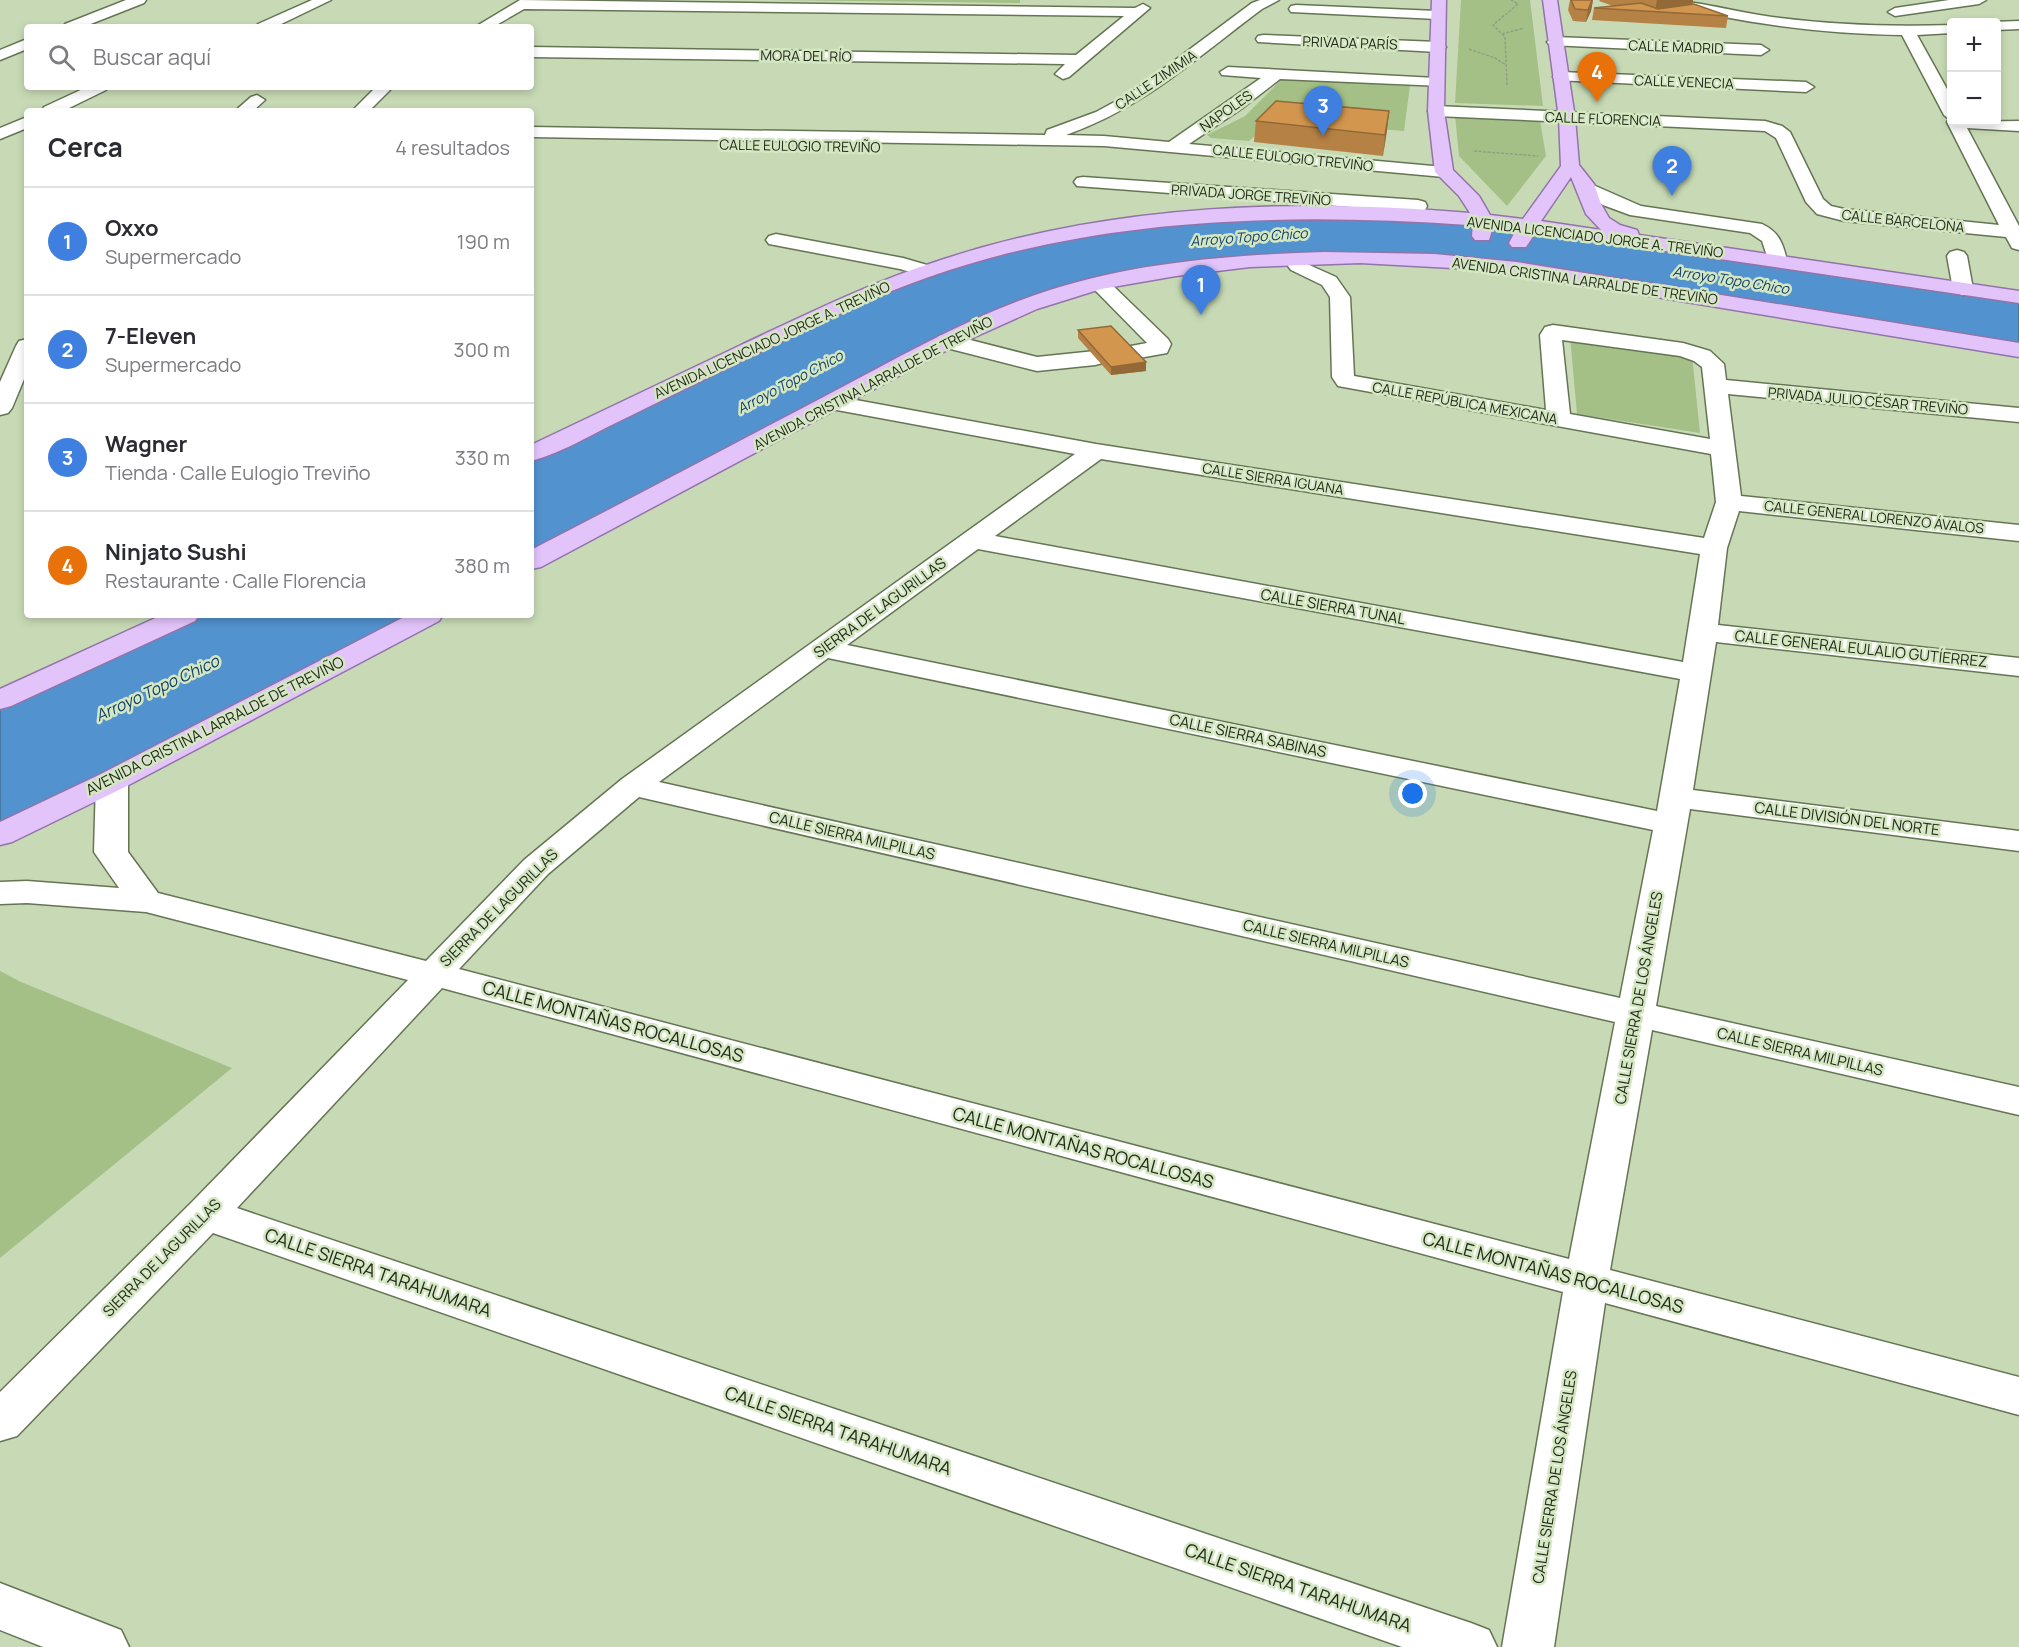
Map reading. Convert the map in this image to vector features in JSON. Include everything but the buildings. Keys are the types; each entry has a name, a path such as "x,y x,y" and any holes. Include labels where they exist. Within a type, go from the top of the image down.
{"main road":[{"path":"1510,264 1526,229 1570,166 1567,118 1550,0"},
{"path":"1427,257 1446,250 1448,235 1430,195 1436,111 1438,8"},
{"path":"1570,166 1581,176 1600,222 1610,229 1681,241 1716,252"},
{"path":"1430,195 1470,198 1483,225 1474,261"},
{"name":"AVENIDA LICENCIADO JORGE A. TREVIÑO","path":"534,453 851,301 927,271 985,253 1047,238 1134,224 1337,207 1430,195 1483,225 1609,237 2019,297"},
{"path":"1562,261 1587,239 1609,237"},
{"name":"AVENIDA CRISTINA LARRALDE DE TREVIÑO","path":"534,559 834,403 946,341 1044,299 1099,283 1217,264 1281,259 1427,257 1510,264 1562,261 2019,350"},
{"path":"1143,275 1298,266 1400,266 1491,274 1795,323 1929,341 1992,346"},
{"path":"0,700 178,618"},
{"name":"AVENIDA CRISTINA LARRALDE DE TREVIÑO","path":"0,835 112,780 423,618"}],"street":[{"path":"78,24 139,0"},
{"path":"270,24 324,0"},
{"path":"1059,78 1136,12 1155,0"},
{"name":"CALLE ZIMIMIA","path":"1036,144 1116,108 1173,72 1257,6 1272,0"},
{"path":"1666,0 1723,15 1797,23 1908,31 1947,28"},
{"path":"1797,23 1980,0"},
{"path":"487,24 525,3 1136,12"},
{"path":"1296,9 1438,8"},
{"path":"2001,26 2019,25"},
{"path":"1908,31 1947,105"},
{"name":"PRIVADA PARÍS","path":"1263,39 1437,46"},
{"name":"CALLE MADRID","path":"1556,42 1761,50"},
{"path":"0,55 24,45"},
{"name":"MORA DEL RÍO","path":"534,52 1080,60"},
{"path":"1228,72 1436,83"},
{"name":"NAPOLES","path":"1174,146 1228,111 1276,75"},
{"name":"CALLE VENECIA","path":"1561,77 1806,87"},
{"path":"56,108 94,90"},
{"path":"363,108 382,90"},
{"path":"247,108 257,100"},
{"name":"CALLE FLORENCIA","path":"1436,111 1769,127"},
{"path":"4,133 24,123"},
{"path":"2001,125 2019,126"},
{"path":"1957,126 2017,238"},
{"name":"CALLE BARCELONA","path":"1769,127 1781,132 1784,136 1813,198 1824,210 1844,215 2017,238"},
{"path":"4,133 24,131"},
{"name":"CALLE EULOGIO TREVIÑO","path":"534,132 697,140"},
{"name":"CALLE EULOGIO TREVIÑO","path":"534,143 697,140 1036,144 1069,141 1174,146 1355,164 1430,195"},
{"path":"1337,207 1355,164"},
{"name":"PRIVADA JORGE TREVIÑO","path":"1083,182 1337,207"},
{"path":"1584,186 1610,201 1637,211 1755,228 1769,235 1777,261"},
{"path":"1681,241 1691,219"},
{"path":"776,240 903,264 927,271"},
{"path":"1957,256 1963,288"},
{"name":"CALLE REPÚBLICA MEXICANA","path":"1298,266 1329,281 1340,297 1343,377 1346,381 1721,448"},
{"path":"1099,283 1160,344 1159,348 1128,353"},
{"name":"PRIVADA JULIO CÉSAR TREVIÑO","path":"1559,420 1551,336 1553,332 1683,350 1709,371 2019,415"},
{"path":"946,341 1037,364 1095,358"},
{"path":"0,346 24,347"},
{"path":"0,408 24,354"},
{"name":"CALLE SIERRA DE LOS ÁNGELES","path":"1528,1647 1586,1282 1637,1015 1703,632 1714,548 1729,502 1709,371"},
{"name":"CALLE SIERRA IGUANA","path":"834,403 1096,451 1714,548"},
{"name":"SIERRA DE LAGURILLAS","path":"0,1422 206,1214 536,867 633,786 1096,451"},
{"name":"CALLE GENERAL LORENZO ÁVALOS","path":"1729,502 2019,533"},
{"name":"CALLE SIERRA TUNAL","path":"971,540 1695,673"},
{"name":"CALLE GENERAL EULALIO GUTÍERREZ","path":"1703,632 2019,667"},
{"name":"CALLE SIERRA SABINAS","path":"825,649 1672,810"},
{"path":"112,780 111,852 146,901"},
{"name":"CALLE SIERRA MILPILLAS","path":"633,786 2019,1101"},
{"name":"CALLE DIVISIÓN DEL NORTE","path":"1672,810 2019,841"},
{"name":"CALLE MONTAÑAS ROCALLOSAS","path":"0,893 27,892 146,901 432,974 2019,1396"},
{"name":"CALLE SIERRA TARAHUMARA","path":"206,1214 1471,1647"},
{"path":"0,1606 103,1647"}],"path":[{"path":"1507,87 1505,37 1493,25 1518,4 1511,0"},
{"path":"1468,49 1495,58 1507,66"},
{"path":"1471,151 1546,156"}],"green space":[{"path":"771,0 1020,0 1020,3"},
{"path":"1461,0 1530,0 1543,106 1455,103"},
{"path":"1282,79 1410,86 1404,131 1273,120 1249,141 1211,138 1207,135 1245,116"},
{"path":"1455,115 1540,120 1546,156 1507,206 1459,156"},
{"path":"1570,336 1692,355 1700,433 1577,414"},
{"path":"0,971 21,982 232,1068 0,1258"}],"water":[{"name":"Arroyo Topo Chico","path":"1421,216 2019,297 2019,350 1472,263 1281,259 1055,295 534,559 534,453 851,301 965,259 1162,221"},
{"name":"Arroyo Topo Chico","path":"177,618 423,618 0,835 0,699"}],"place":[{"name":"Ninjato Sushi","path":"1597,102"},
{"name":"Wagner","path":"1323,136"},
{"name":"7-Eleven","path":"1672,196"},
{"name":"Oxxo","path":"1201,315"}]}
